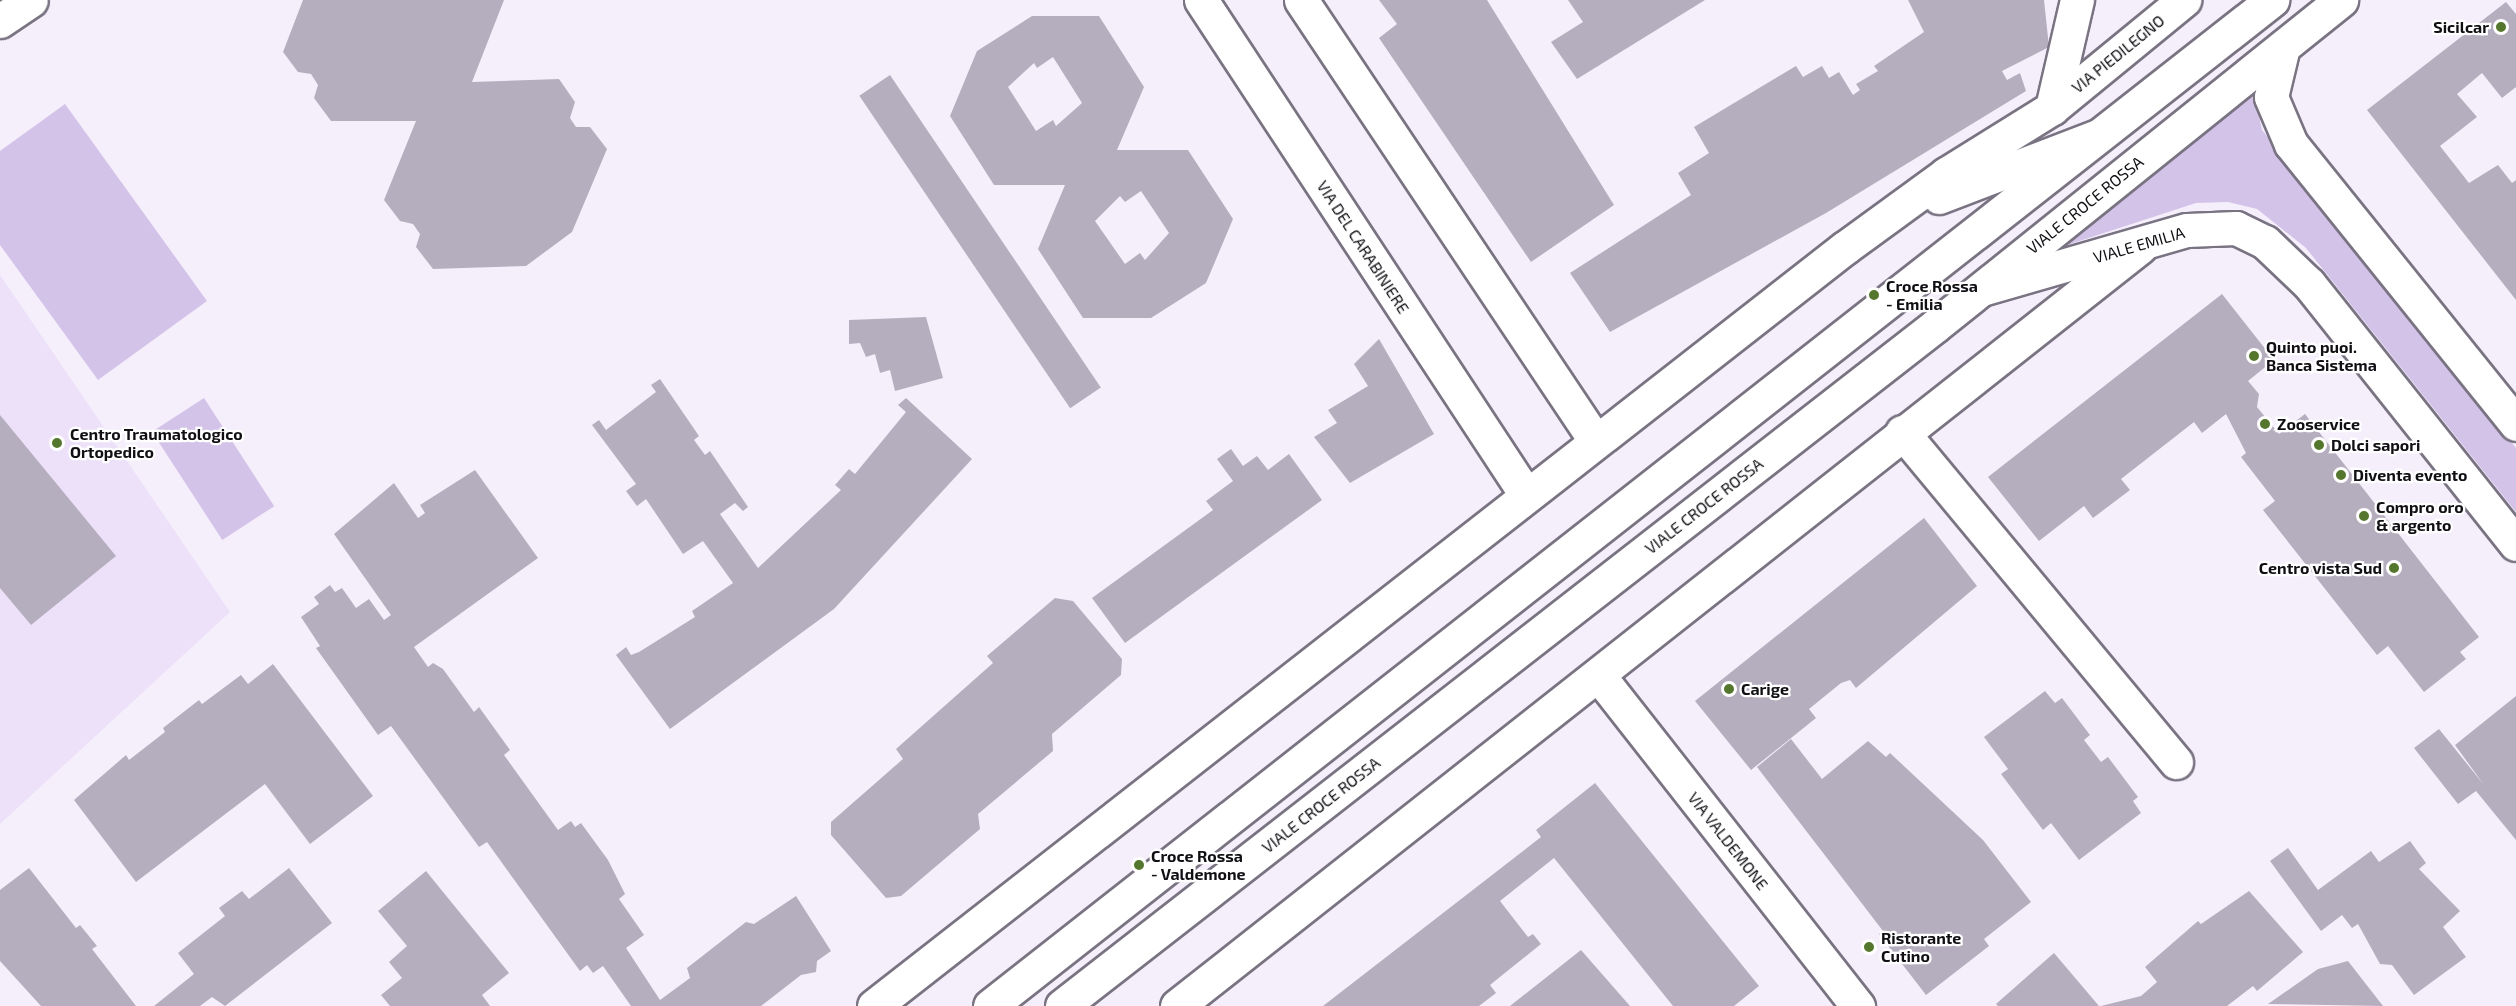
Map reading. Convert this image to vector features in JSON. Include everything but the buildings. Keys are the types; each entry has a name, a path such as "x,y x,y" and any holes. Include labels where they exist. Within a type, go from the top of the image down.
{"street":[{"path":"0,21 30,0"},
{"name":"VIA DEL CARABINIERE","path":"1201,0 1525,494"},
{"path":"1301,0 1595,440"},
{"path":"874,1006 1595,440 1885,220 2052,108 2077,0"},
{"name":"VIA PIEDILEGNO","path":"2052,108 2184,0"},
{"path":"990,1006 2272,0"},
{"name":"VIALE CROCE ROSSA","path":"1062,1006 1981,289 2341,0"},
{"path":"2283,46 2271,97 2291,144 2516,424"},
{"path":"1885,220 2097,136"},
{"name":"VIALE EMILIA","path":"1981,289 2140,247 2187,230 2236,228 2279,253 2516,544"},
{"path":"1177,1006 1599,676 1902,432 2140,247"},
{"path":"1902,432 2176,762"},
{"name":"VIA VALDEMONE","path":"1599,676 1858,1006"}],"shaded area":[{"path":"2254,93 2262,130 2516,448 2516,512 2306,248 2257,209 2228,202 2196,203 2058,248"},
{"path":"65,104 207,301 98,380 0,245 0,151"},
{"name":"Centro Traumatologico Ortopedico","path":"0,275 230,612 0,824"},
{"path":"204,398 274,506 222,540 152,432"}],"place":[{"name":"Sicilcar","path":"2501,27"},
{"name":"Croce Rossa - Emilia","path":"1874,295"},
{"name":"Quinto puoi. Banca Sistema","path":"2254,356"},
{"name":"Zooservice","path":"2265,424"},
{"name":"Centro Traumatologico Ortopedico","path":"57,443"},
{"name":"Dolci sapori","path":"2319,445"},
{"name":"Diventa evento","path":"2341,475"},
{"name":"Compro oro & argento","path":"2364,516"},
{"name":"Centro vista Sud","path":"2394,568"},
{"name":"Carige","path":"1729,689"},
{"name":"Croce Rossa - Valdemone","path":"1139,865"},
{"name":"Ristorante Cutino","path":"1869,947"}]}
